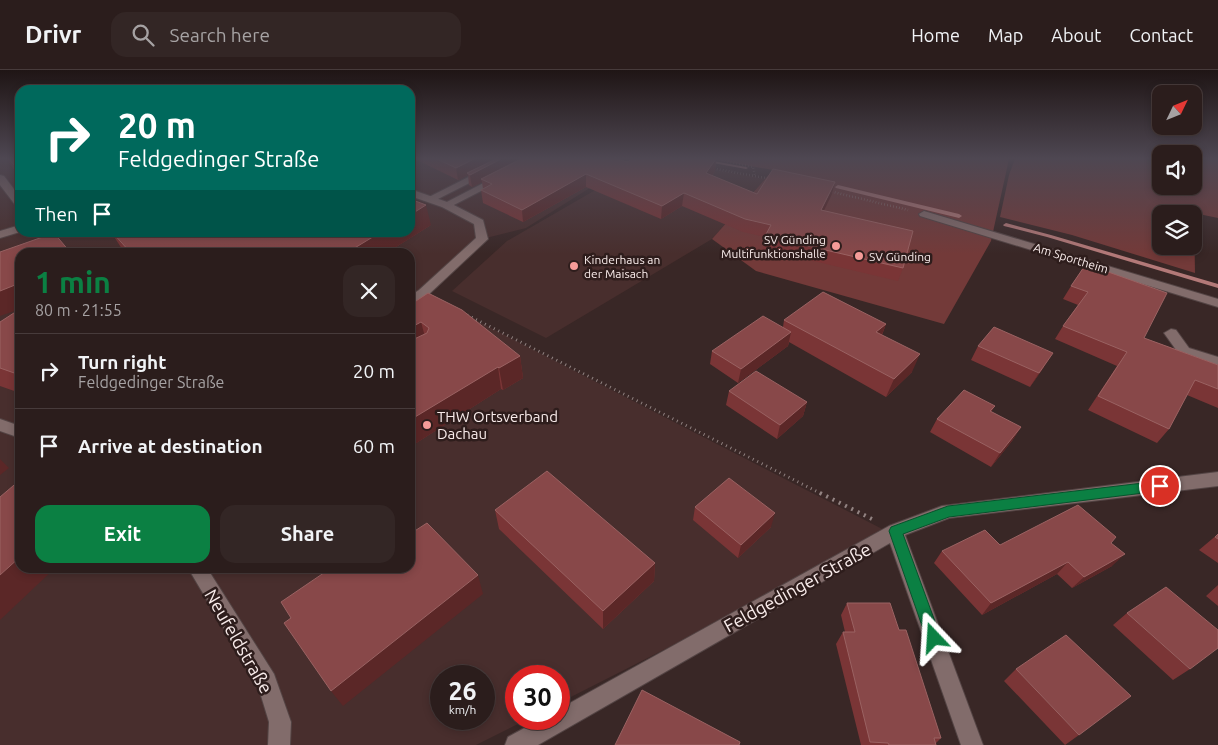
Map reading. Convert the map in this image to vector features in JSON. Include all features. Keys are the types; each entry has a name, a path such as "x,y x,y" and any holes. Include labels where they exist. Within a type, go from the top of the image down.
{"street":[{"path":"430,200 449,190"},
{"path":"446,205 475,190"},
{"path":"415,194 446,205 479,222 482,239 423,293 415,298"},
{"name":"Am Sportheim","path":"924,214 1218,303"},
{"path":"0,235 15,230"},
{"path":"1171,333 1184,351 1218,362"},
{"path":"0,425 15,430"},
{"name":"Feldgedinger Straße","path":"516,745 895,531 948,511 1218,480"},
{"path":"895,531 972,745"},
{"name":"Neufeldstraße","path":"200,573 267,681 280,722 280,745"}],"path":[{"path":"828,190 924,214"},
{"path":"458,311 895,531"}],"shaded area":[{"path":"0,190 15,190 15,237 415,237 415,190 586,190 526,228 482,239 423,293 892,534 570,697 570,665 505,665 506,730 476,745 0,745"},
{"name":"Kinderhaus an der Maisach","path":"594,190 755,190 712,239 546,338 452,291 507,241"},
{"name":"SV Günding","path":"755,190 1002,190 991,241 944,324 756,271 712,239"},
{"path":"1006,190 1152,190 1152,195 1202,195 1202,190 1218,190 1218,218 1202,215 1202,205 1152,205 1152,255 1195,255 1195,273 1072,235 1000,217"}],"building":[{"path":"482,190 557,190 522,210"},
{"path":"625,190 748,190 757,194 759,190 831,190 821,210 913,231 903,268 765,236 771,225 745,219 684,193 662,206"},
{"path":"415,201 426,205 415,212"},
{"path":"43,237 57,237 67,248 15,248 15,285 0,291 0,252"},
{"path":"116,237 373,237 355,248 126,248"},
{"path":"1086,264 1167,293 1144,338 1218,365 1218,389 1195,380 1169,429 1098,396 1127,352 1063,326 1088,292 1071,286"},
{"path":"823,292 886,324 876,332 920,354 894,379 784,320"},
{"path":"428,293 462,310 520,356 498,367 415,417 415,339 427,333 429,328 421,322 415,325 415,302"},
{"path":"15,312 15,373 0,368 0,322"},
{"path":"763,316 791,332 741,369 712,351"},
{"path":"994,327 1053,353 1039,373 978,346"},
{"path":"756,371 807,402 780,425 729,391"},
{"path":"964,390 995,406 990,411 1021,427 1000,453 937,419"},
{"path":"547,471 655,563 603,611 495,510"},
{"path":"729,478 775,513 741,545 695,507"},
{"path":"15,484 15,562 0,575 0,497"},
{"path":"1078,505 1116,537 1111,543 1125,554 1084,577 1068,562 991,603 942,551 985,530 1000,545"},
{"path":"427,523 478,575 331,691 284,623 291,618 281,602 324,573 415,573 415,531"},
{"path":"1166,587 1218,630 1218,648 1190,669 1127,613"},
{"path":"847,603 890,603 899,630 906,630 941,738 934,738 936,745 889,745 888,743 870,742 843,632 855,632"},
{"path":"1066,635 1131,696 1079,735 1016,669"},
{"path":"642,690 740,742 739,745 615,745"}],"waterway":[{"path":"853,190 959,216"},
{"path":"1006,225 1218,286"}],"place":[{"name":"SV Günding Multifunktionshalle","path":"836,246"},
{"name":"SV Günding","path":"859,256"},
{"name":"Kinderhaus an der Maisach","path":"574,266"},
{"name":"THW Ortsverband Dachau","path":"427,425"}],"route":[{"path":"934,638 895,531 948,511 1160,486"}]}
